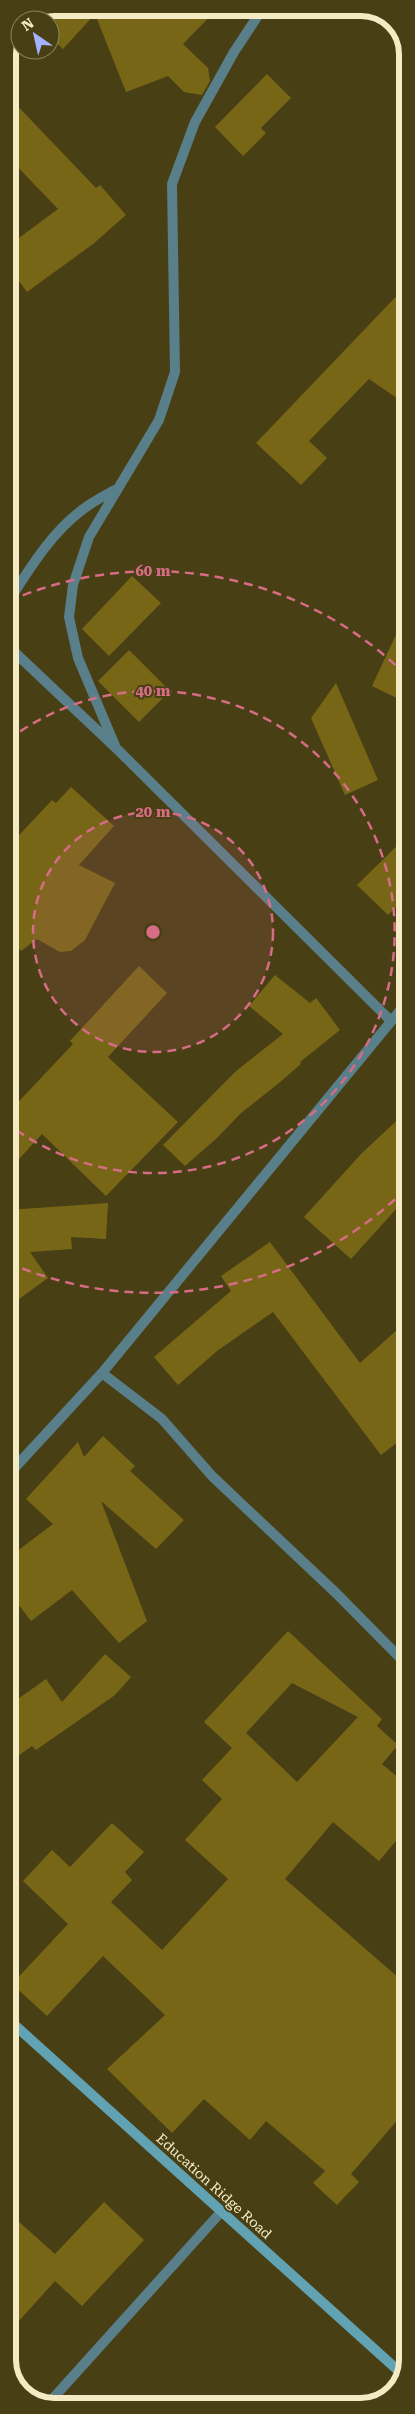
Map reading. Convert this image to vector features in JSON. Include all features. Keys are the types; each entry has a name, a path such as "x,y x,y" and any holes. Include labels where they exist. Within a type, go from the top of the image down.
{"main road":[{"name":"Education Ridge Road","path":"17,2026 397,2370"}],"street":[{"path":"116,748 78,658 69,617 73,585 89,537 159,420 175,372 172,184 195,122 234,52 258,16"},
{"path":"16,589 33,563 59,532 82,510 116,489"},
{"path":"16,654 116,748 391,1020"},
{"path":"17,1467 102,1373 398,1012"},
{"path":"102,1373 162,1419 212,1476 337,1594 399,1657"},
{"path":"53,2398 222,2212"}],"building":[{"path":"60,16 93,16 63,49 60,46"},
{"path":"96,16 210,16 183,44 208,68 210,81 202,95 184,92 168,76 126,92"},
{"path":"267,74 291,98 261,128 266,133 243,156 215,127"},
{"path":"16,104 96,188 100,185 126,215 93,244 27,292 16,277 16,240 58,209 16,165"},
{"path":"398,294 398,399 369,379 309,441 327,458 301,485 256,443"},
{"path":"132,576 161,603 109,656 82,629"},
{"path":"398,630 398,699 372,686"},
{"path":"129,650 170,691 139,722 98,681"},
{"path":"336,683 378,780 345,795 311,718"},
{"path":"71,787 114,826 79,865 115,883 85,940 71,951 60,952 37,939 21,951 16,945 16,838 52,800 56,803"},
{"path":"398,844 398,905 388,915 357,885"},
{"path":"139,966 167,993 108,1057 178,1122 106,1196 42,1134 16,1162 16,1104 73,1044 70,1041"},
{"path":"275,975 310,1003 316,998 340,1030 240,1114 217,1138 185,1166 163,1145 236,1071 283,1034 249,1006"},
{"path":"398,1119 399,1206 351,1259 304,1217 361,1154"},
{"path":"108,1203 106,1239 71,1237 72,1249 30,1252 48,1278 17,1301 17,1209"},
{"path":"270,1242 360,1363 399,1329 399,1441 381,1455 273,1312 217,1351 178,1385 154,1357 231,1291 221,1276"},
{"path":"103,1436 135,1466 130,1471 184,1520 156,1549 101,1501 147,1621 119,1643 72,1590 31,1621 17,1602 17,1551 53,1524 26,1499 78,1442 84,1457"},
{"path":"288,1631 382,1719 377,1726 398,1745 382,1764 399,1778 399,1838 379,1861 333,1822 285,1879 399,1978 399,2118 351,2174 359,2182 337,2205 313,2183 325,2171 266,2121 250,2140 204,2099 172,2133 107,2069 165,2015 103,1956 47,2016 17,1988 17,1979 68,1924 23,1881 52,1850 70,1867 112,1823 144,1852 125,1872 132,1880 111,1902 162,1950 228,1879 185,1840 222,1799 202,1780 232,1748 204,1722","holes":["292,1683 358,1717 297,1782 246,1733"]},
{"path":"105,1654 131,1677 115,1695 36,1750 32,1746 17,1757 17,1700 46,1679 62,1702"},
{"path":"104,2202 144,2240 82,2306 55,2281 17,2323 17,2220 55,2254"}]}
